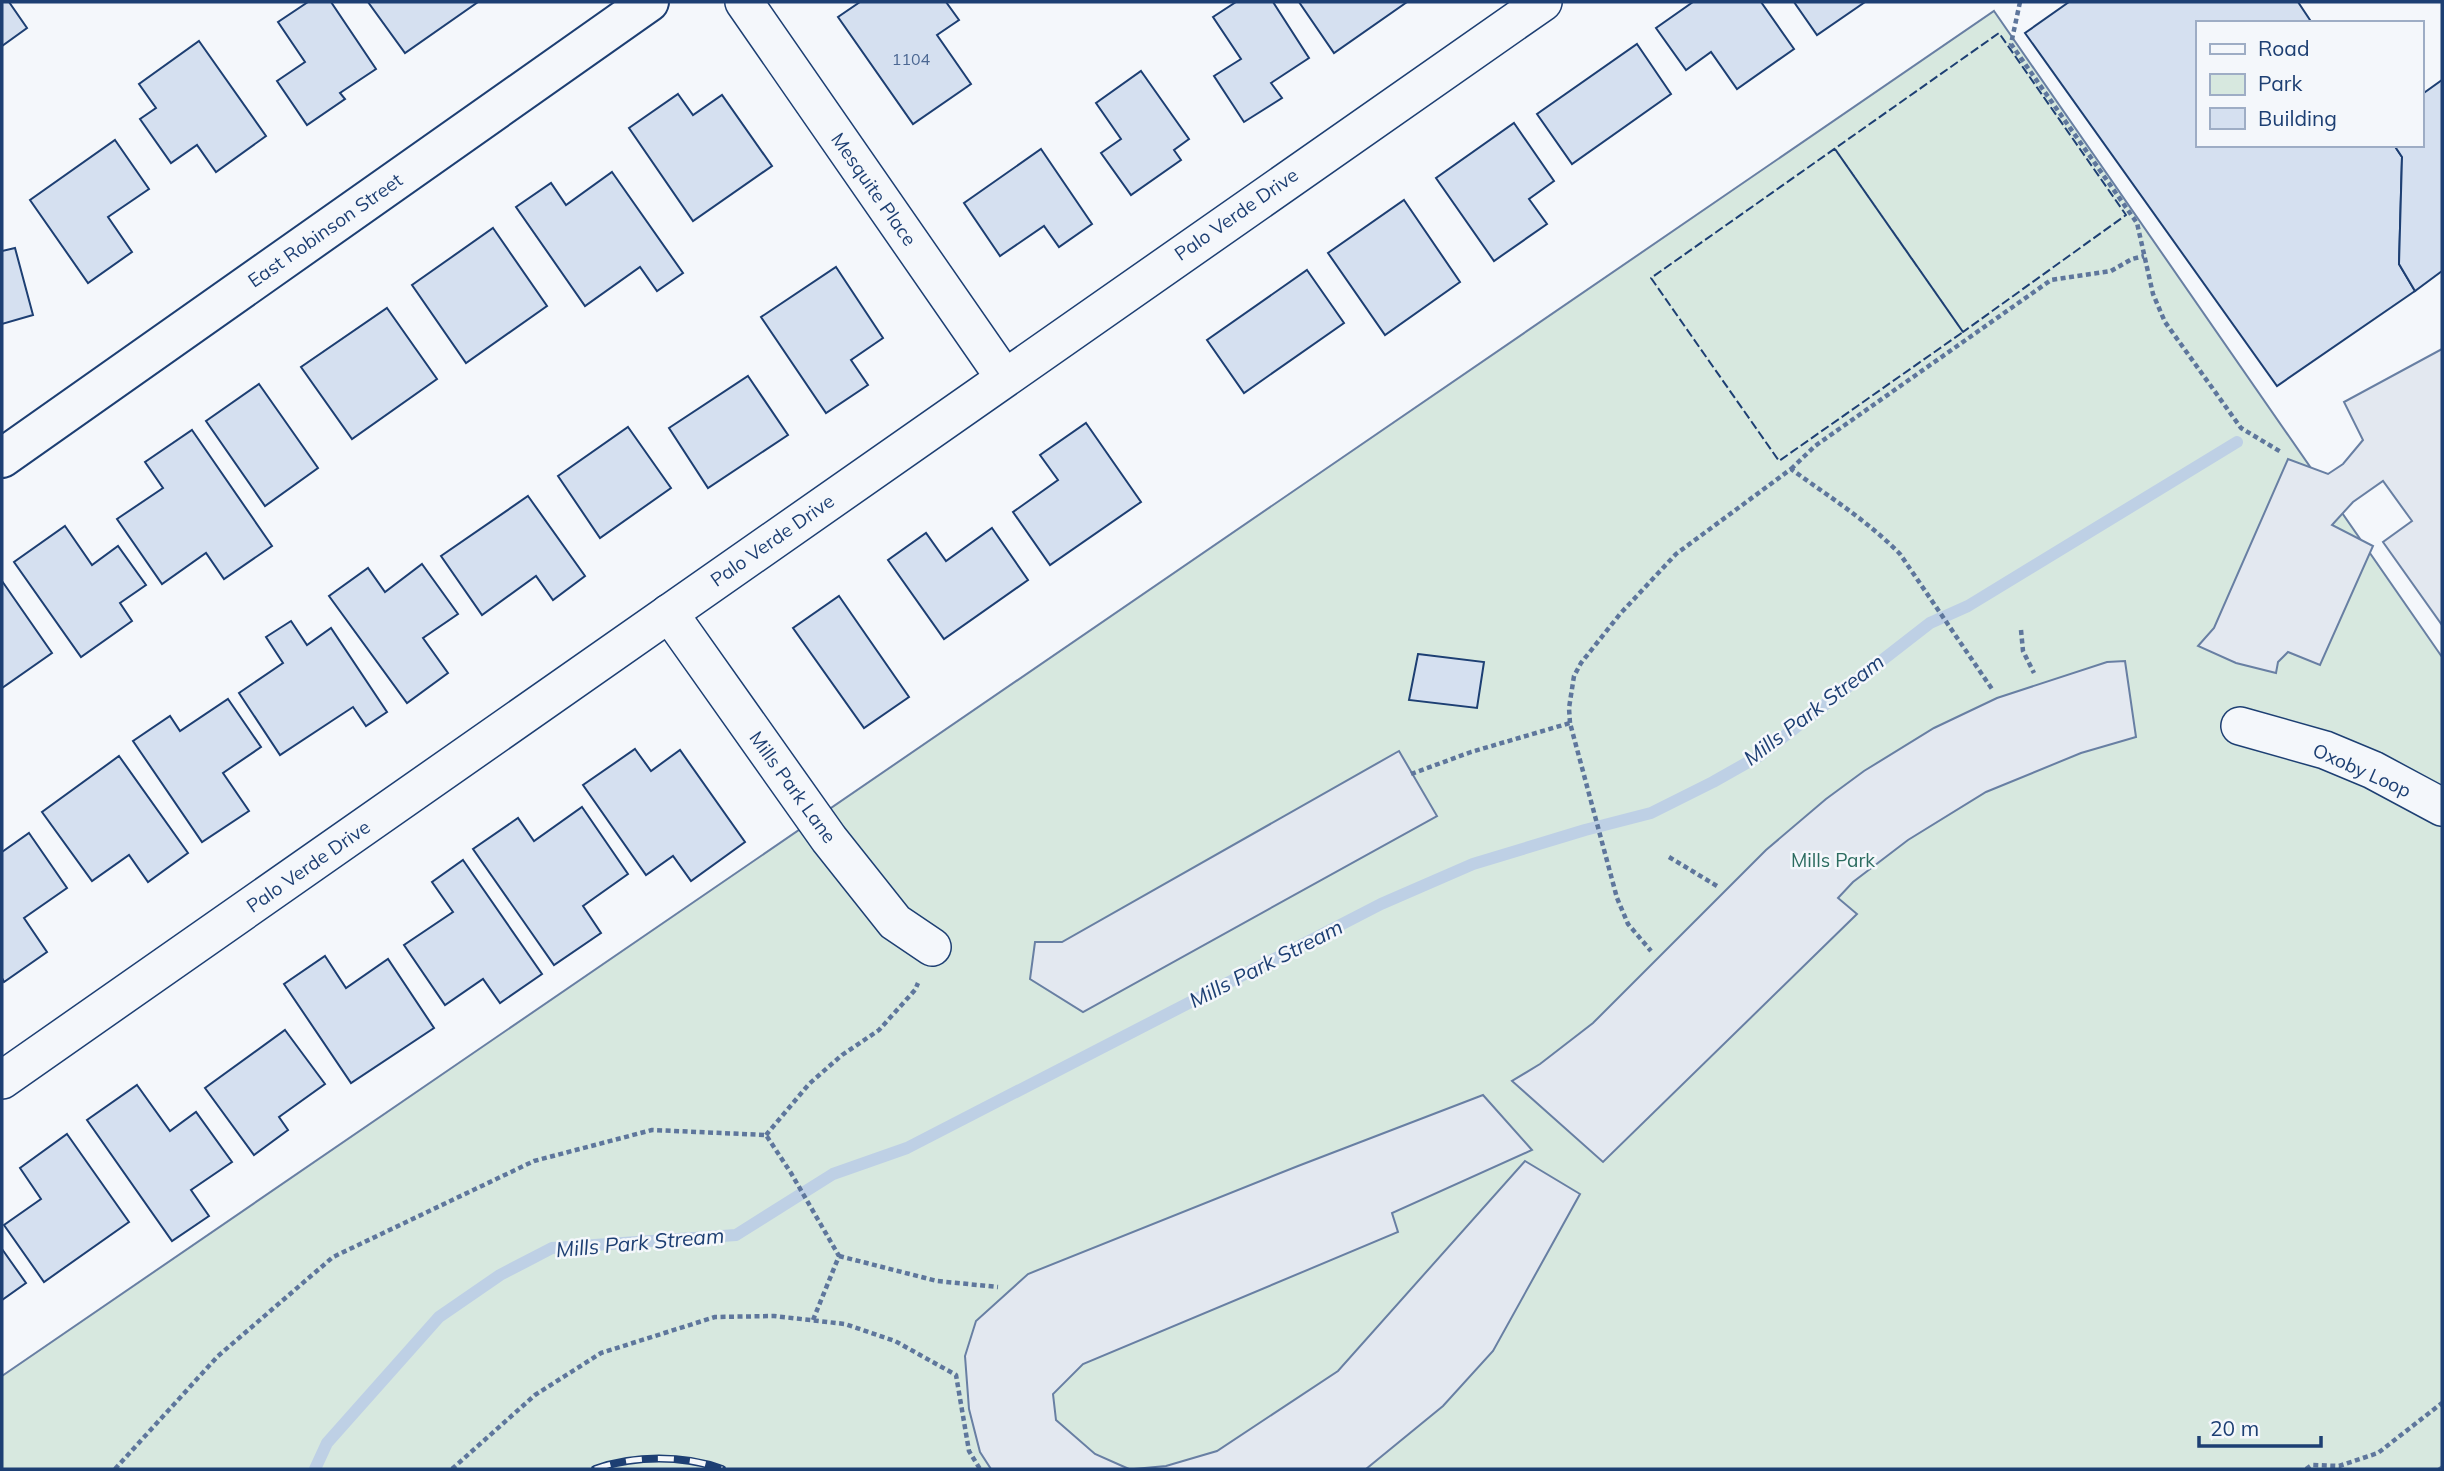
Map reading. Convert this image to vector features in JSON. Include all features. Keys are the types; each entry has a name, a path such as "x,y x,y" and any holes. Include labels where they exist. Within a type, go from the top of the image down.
{"street":[{"name":"East Robinson Street","path":"2,458 649,2"},
{"name":"Mesquite Place","path":"744,2 1004,377"},
{"name":"Palo Verde Drive","path":"2,1080 1542,2"},
{"name":"Mills Park Lane","path":"669,613 829,839 895,922 932,947"},
{"name":"Oxoby Loop","path":"2240,726 2325,750 2373,770 2442,807"}],"path":[{"path":"2020,2 2011,44 2137,223 2153,293 2165,322 2241,428 2281,452"},
{"path":"1651,951 1628,923 1617,898 1570,723 1569,708 1574,676 1581,663 1620,614 1676,554 1791,469 1815,446 2051,280 2111,271 2132,259 2144,256"},
{"path":"1791,469 1887,540 1900,554 1992,689"},
{"path":"2021,630 2023,651 2034,673"},
{"path":"1411,774 1471,752 1570,723"},
{"path":"1669,857 1717,886"},
{"path":"766,1135 809,1084 842,1055 879,1030 915,990 932,947"},
{"path":"115,1469 218,1356 333,1257 534,1161 652,1130 766,1135"},
{"path":"766,1135 839,1256 937,1281 998,1287"},
{"path":"813,1320 839,1256"},
{"path":"452,1469 535,1395 601,1353 715,1317 774,1316 845,1324 895,1341 956,1375 969,1451 980,1469"},
{"path":"2306,1469 2312,1465 2339,1466 2378,1453 2442,1403"}],"green space":[{"name":"Mills Park","path":"1994,11 2442,657 2442,1466 2438,1469 2,1469 2,1376"}],"shaded area":[{"path":"2442,349 2442,625 2383,542 2412,521 2383,481 2353,502 2332,525 2373,546 2320,665 2288,652 2278,662 2276,673 2236,663 2198,646 2214,628 2288,459 2328,474 2343,464 2363,440 2344,402"},
{"path":"2125,661 2136,737 2081,753 1986,792 1908,840 1853,882 1838,898 1857,914 1603,1162 1512,1081 1540,1064 1593,1023 1766,850 1864,771 1934,728 1997,698 2107,662"},
{"path":"1399,751 1437,816 1083,1012 1030,979 1035,942 1062,942"},
{"path":"1483,1095 1532,1150 1392,1213 1398,1232 1083,1364 1053,1394 1056,1420 1095,1454 1129,1469 991,1469 980,1452 969,1409 965,1356 976,1321 1028,1274"},
{"path":"1525,1161 1580,1194 1493,1351 1443,1406 1366,1469 1134,1469 1166,1466 1217,1451 1338,1371"}],"building":[{"path":"2,2 9,2 27,28 2,46"},
{"path":"308,2 331,2 376,69 340,93 345,99 307,125 277,81 305,62 278,22"},
{"path":"368,2 478,2 405,53"},
{"path":"860,2 946,2 959,20 937,35 971,84 913,124 838,17"},
{"path":"1236,2 1273,2 1309,58 1271,83 1282,98 1244,122 1214,76 1241,59 1213,17"},
{"path":"1299,2 1407,2 1334,53"},
{"path":"1693,2 1761,2 1794,49 1737,89 1711,52 1686,70 1656,28"},
{"path":"1794,2 1865,2 1817,35"},
{"path":"2069,2 2298,2 2311,21 2196,21 2196,147 2395,147 2402,157 2399,264 2415,291 2277,386 2025,33"},
{"path":"199,41 266,136 216,172 197,145 171,163 140,119 156,108 139,84"},
{"path":"1637,44 1671,94 1572,164 1537,114"},
{"path":"1141,71 1189,139 1174,150 1181,160 1131,195 1101,153 1121,139 1096,103"},
{"path":"2442,80 2442,271 2415,291 2399,264 2402,157 2395,147 2423,147 2423,94"},
{"path":"678,94 693,115 722,95 772,166 693,221 629,128"},
{"path":"1514,123 1554,181 1529,199 1547,224 1494,261 1436,178"},
{"path":"115,140 149,189 108,217 132,252 88,283 30,200"},
{"path":"1041,149 1092,224 1059,247 1044,226 1000,256 964,203"},
{"path":"612,172 683,273 657,291 640,267 585,306 516,207 551,183 566,205"},
{"path":"1404,200 1460,282 1385,335 1328,253"},
{"path":"493,228 547,306 466,363 412,285"},
{"path":"15,248 33,315 2,324 2,251"},
{"path":"836,267 883,338 851,360 868,385 826,413 761,317"},
{"path":"1307,270 1344,323 1244,393 1207,340"},
{"path":"387,308 437,379 352,439 301,367"},
{"path":"748,376 788,435 708,488 669,428"},
{"path":"259,384 318,468 265,506 206,421"},
{"path":"1086,423 1141,502 1050,565 1013,512 1058,480 1040,455"},
{"path":"628,427 671,488 600,538 558,476"},
{"path":"192,430 272,546 224,579 206,553 162,584 117,519 163,488 145,462"},
{"path":"528,496 585,576 553,600 536,576 482,615 441,556"},
{"path":"65,526 92,565 118,546 146,585 120,603 132,621 81,657 14,562"},
{"path":"992,528 1028,580 944,639 888,560 926,533 946,561"},
{"path":"422,564 458,614 423,638 448,673 407,703 329,596 368,568 385,592"},
{"path":"2,581 52,653 2,688"},
{"path":"839,596 909,697 864,728 793,628"},
{"path":"291,621 307,645 331,628 387,712 366,726 353,707 280,755 239,693 283,663 266,637"},
{"path":"1418,654 1484,662 1477,708 1409,700"},
{"path":"228,699 261,747 223,773 249,811 202,842 133,741 170,716 180,731"},
{"path":"635,749 651,771 680,750 745,842 691,881 673,856 646,875 583,785"},
{"path":"119,756 188,853 148,882 129,855 92,881 42,812"},
{"path":"582,807 628,874 583,906 601,933 554,965 473,849 518,818 534,841"},
{"path":"29,833 67,888 24,918 47,952 4,982 2,852"},
{"path":"463,860 542,974 500,1003 483,979 445,1005 404,945 453,912 432,882"},
{"path":"325,956 346,988 388,959 434,1028 351,1083 284,984"},
{"path":"285,1030 325,1084 279,1117 288,1130 254,1155 205,1088"},
{"path":"137,1085 170,1131 196,1112 232,1162 191,1190 209,1216 172,1241 87,1120"},
{"path":"67,1134 129,1222 44,1282 4,1225 41,1199 20,1168"},
{"path":"2,1249 26,1283 2,1300"}],"waterway":[{"name":"Mills Park Stream","path":"315,1469 327,1443 439,1317 500,1275 552,1248 736,1235 833,1174 907,1148 1381,904 1473,864 1651,813 1759,756 1930,623 1968,606 2237,442"}],"railway":[{"path":"595,1469 626,1461 659,1458 692,1461 722,1469"}],"fence":[{"path":"1835,149 1963,332 1779,461 1651,278 1999,33 2126,215 1963,332 1835,149"}]}
